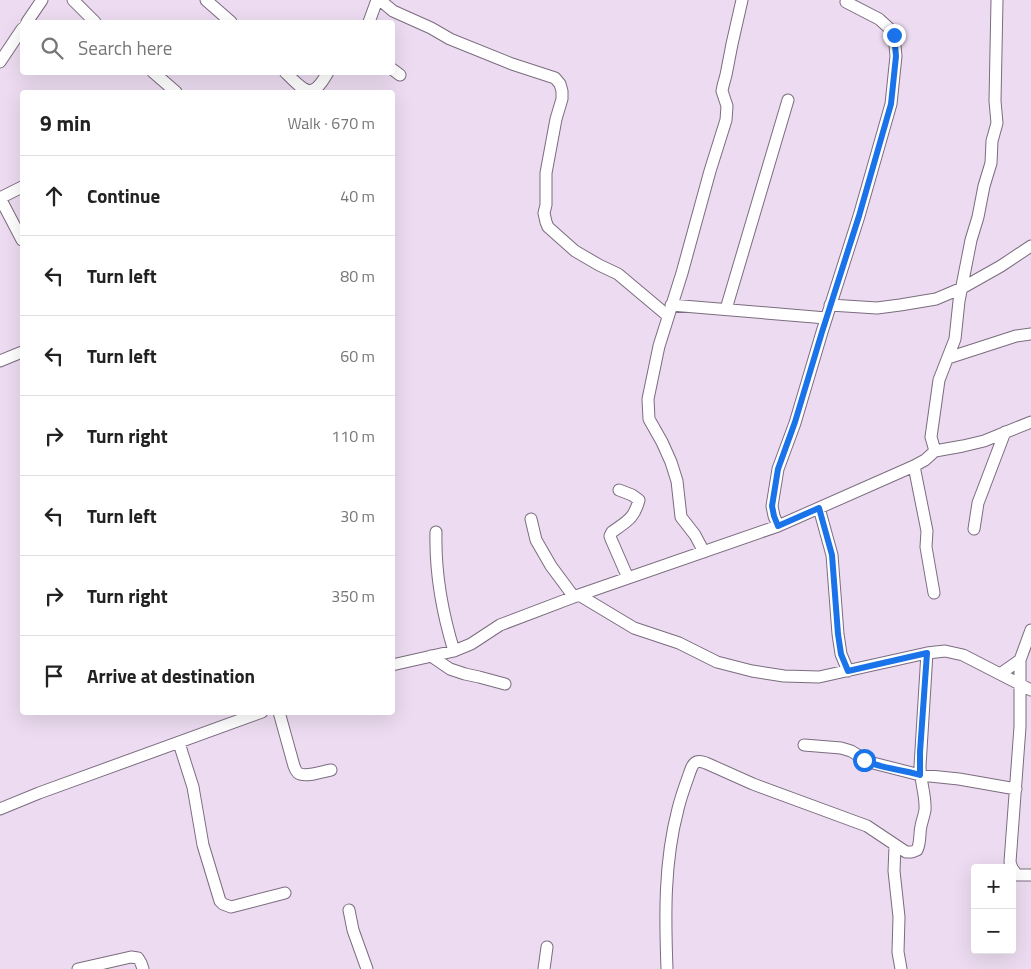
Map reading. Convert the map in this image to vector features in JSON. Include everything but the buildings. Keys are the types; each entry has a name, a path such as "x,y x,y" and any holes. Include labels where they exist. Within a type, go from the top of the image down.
{"street":[{"path":"28,20 42,0"},
{"path":"73,0 93,20"},
{"path":"206,0 229,20"},
{"path":"370,20 379,0 393,11 450,39 512,64 555,78 560,84 562,99 556,119 546,173 546,204 544,213 548,227 575,251 618,274 670,310 726,309 826,318"},
{"path":"704,552 696,535 681,516 677,481 671,462 650,419 648,399 659,346 726,120 727,106 722,91 742,0"},
{"path":"935,451 931,437 939,380 956,339 959,302 971,240 991,163 992,141 997,123 995,101 998,0"},
{"path":"778,526 772,506 778,469 795,422 859,216 891,104 896,56 894,35 890,28 875,16 846,2"},
{"path":"0,62 20,32"},
{"path":"156,75 174,90"},
{"path":"287,75 293,89 306,90"},
{"path":"325,88 327,75"},
{"path":"726,309 788,100"},
{"path":"20,188 0,198 20,236"},
{"path":"830,305 877,308 936,299 962,288 1031,246"},
{"path":"948,358 1016,336 1031,334"},
{"path":"0,361 20,353"},
{"path":"395,664 454,651 471,644 500,625 576,596 778,526 914,466 925,460 935,451 984,441 1031,422"},
{"path":"974,528 978,503 1005,432"},
{"path":"914,466 927,531 926,546 934,593"},
{"path":"619,490 639,500 636,511 631,518 612,532 610,536 628,578"},
{"path":"819,508 832,555 838,634 841,654 848,671"},
{"path":"531,519 536,540 551,566 576,596 634,628 679,643 717,662 752,671 784,676 819,677 927,653 945,651 963,655 1031,690"},
{"path":"436,532 438,587 454,651"},
{"path":"1011,864 1020,727 1020,660 1031,630"},
{"path":"667,969 666,881 669,857 678,810 692,765 695,762 706,762 753,784 867,826 902,851 909,853 915,851 920,840 925,810 924,791 920,775 920,752 927,653"},
{"path":"431,656 450,669 505,684"},
{"path":"1000,674 1020,660"},
{"path":"0,809 254,715"},
{"path":"280,715 297,772 301,775 306,775 331,770"},
{"path":"179,743 193,787 203,845 220,901 232,907 285,893"},
{"path":"804,745 841,748 851,751 869,762 920,775 959,779 1016,789"},
{"path":"895,846 894,871 899,917 898,952 901,969"},
{"path":"1016,874 1031,875"},
{"path":"349,910 367,969"},
{"path":"544,969 547,947"},
{"path":"78,969 131,957 138,958 143,969"}],"route":[{"path":"864,760 887,768 920,775 927,653 848,671 841,654 838,634 832,555 819,508 778,526 772,506 778,469 795,422 859,216 891,104 896,56 894,35"}]}
